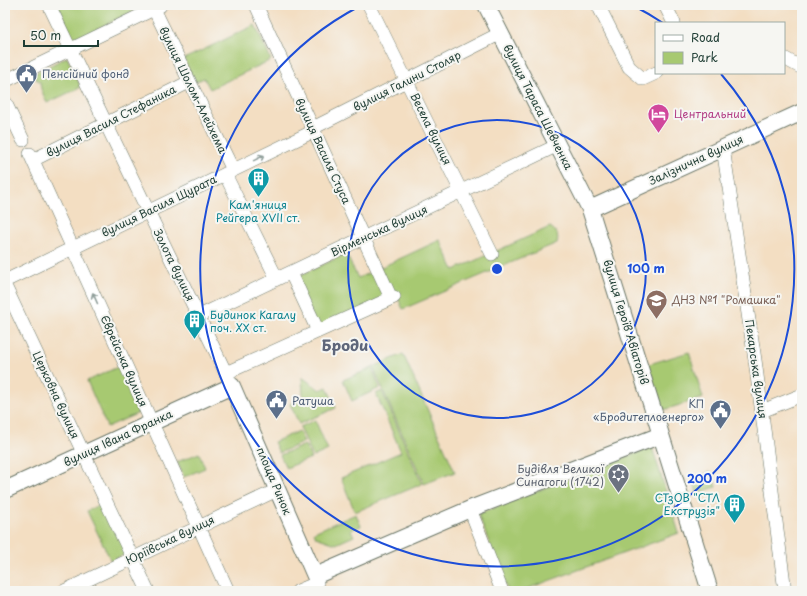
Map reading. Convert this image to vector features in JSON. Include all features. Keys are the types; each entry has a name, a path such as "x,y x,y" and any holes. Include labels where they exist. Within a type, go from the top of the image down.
{"main road":[{"name":"вулиця Тараса Шевченка","path":"486,5 590,209"},
{"name":"Залізнична вулиця","path":"590,209 802,112"},
{"name":"вулиця Героїв Авіаторів","path":"590,209 710,591"},
{"name":"вулиця Івана Франка","path":"5,490 152,423 229,380"},
{"name":"площа Ринок","path":"229,380 317,583"},
{"path":"317,583 470,509 661,434"}],"street":[{"name":"Золота вулиця","path":"50,5 229,380"},
{"name":"вулиця Василя Стуса","path":"256,5 363,238 392,297 318,331"},
{"name":"Весела вулиця","path":"369,5 492,254"},
{"path":"598,5 630,67 643,79 655,73"},
{"path":"665,5 674,22"},
{"path":"5,81 158,7"},
{"name":"вулиця Шолом-Алейхема","path":"158,7 277,279"},
{"name":"вулиця Галини Столяр","path":"313,130 500,33"},
{"path":"785,59 802,68"},
{"name":"вулиця Василя Стефаника","path":"32,157 106,124 190,82"},
{"path":"5,102 23,140"},
{"name":"вулиця Василя Щурата","path":"5,281 313,130"},
{"name":"Вірменська вулиця","path":"199,316 558,145"},
{"name":"Пекарська вулиця","path":"722,148 762,411 785,591"},
{"name":"Єврейська вулиця","path":"32,157 228,591"},
{"path":"229,380 318,331 291,273"},
{"name":"Церковна вулиця","path":"5,286 148,591"},
{"path":"762,411 802,395"},
{"name":"Юріївська вулиця","path":"64,591 198,526 277,490"},
{"path":"470,509 502,591"},
{"path":"298,591 317,583"}],"green space":[{"path":"57,5 146,5 74,40"},
{"path":"255,25 271,60 210,89 204,78 195,82 184,59"},
{"path":"67,57 81,87 47,103 41,89 40,82 33,74"},
{"path":"550,227 557,234 557,243 403,309 397,296 318,331 294,278 346,254 358,278 440,240 454,270"},
{"path":"689,352 703,398 660,411 646,365"},
{"path":"403,354 455,472 424,484 373,367"},
{"path":"120,366 141,412 107,427 87,381"},
{"path":"372,368 380,388 352,401 343,380"},
{"path":"302,377 320,390 327,387 336,408 299,424 290,404 303,397"},
{"path":"382,391 422,484 355,512 341,478 401,452 376,394"},
{"path":"315,420 328,450 313,457 300,427"},
{"path":"299,431 304,442 279,453 274,442"},
{"path":"305,445 311,458 286,468 280,455"},
{"path":"652,447 679,533 521,591 508,591 478,514"},
{"path":"199,453 205,468 184,477 177,462"},
{"path":"711,472 716,487 697,493 693,477"},
{"path":"104,503 128,553 111,561 87,511"},
{"path":"356,514 361,526 351,530 354,536 336,544 316,537 314,532"}],"place":[{"name":"Пенсійний фонд","path":"26,94"},
{"name":"Центральний","path":"658,134"},
{"name":"Кам'яниця Рейгера XVII ст.","path":"258,198"},
{"name":"ДНЗ №1 \"Ромашка\"","path":"656,320"},
{"name":"Будинок Кагалу поч. XX ст.","path":"195,340"},
{"name":"Ратуша","path":"277,420"},
{"name":"КП «Бродитеплоенерго»","path":"720,430"},
{"name":"Будівля Великої Синагоги (1742)","path":"619,494"},
{"name":"СТзОВ \"СТЛ Екструзія\"","path":"735,524"}],"district":[{"name":"Броди","path":"345,346"}]}
